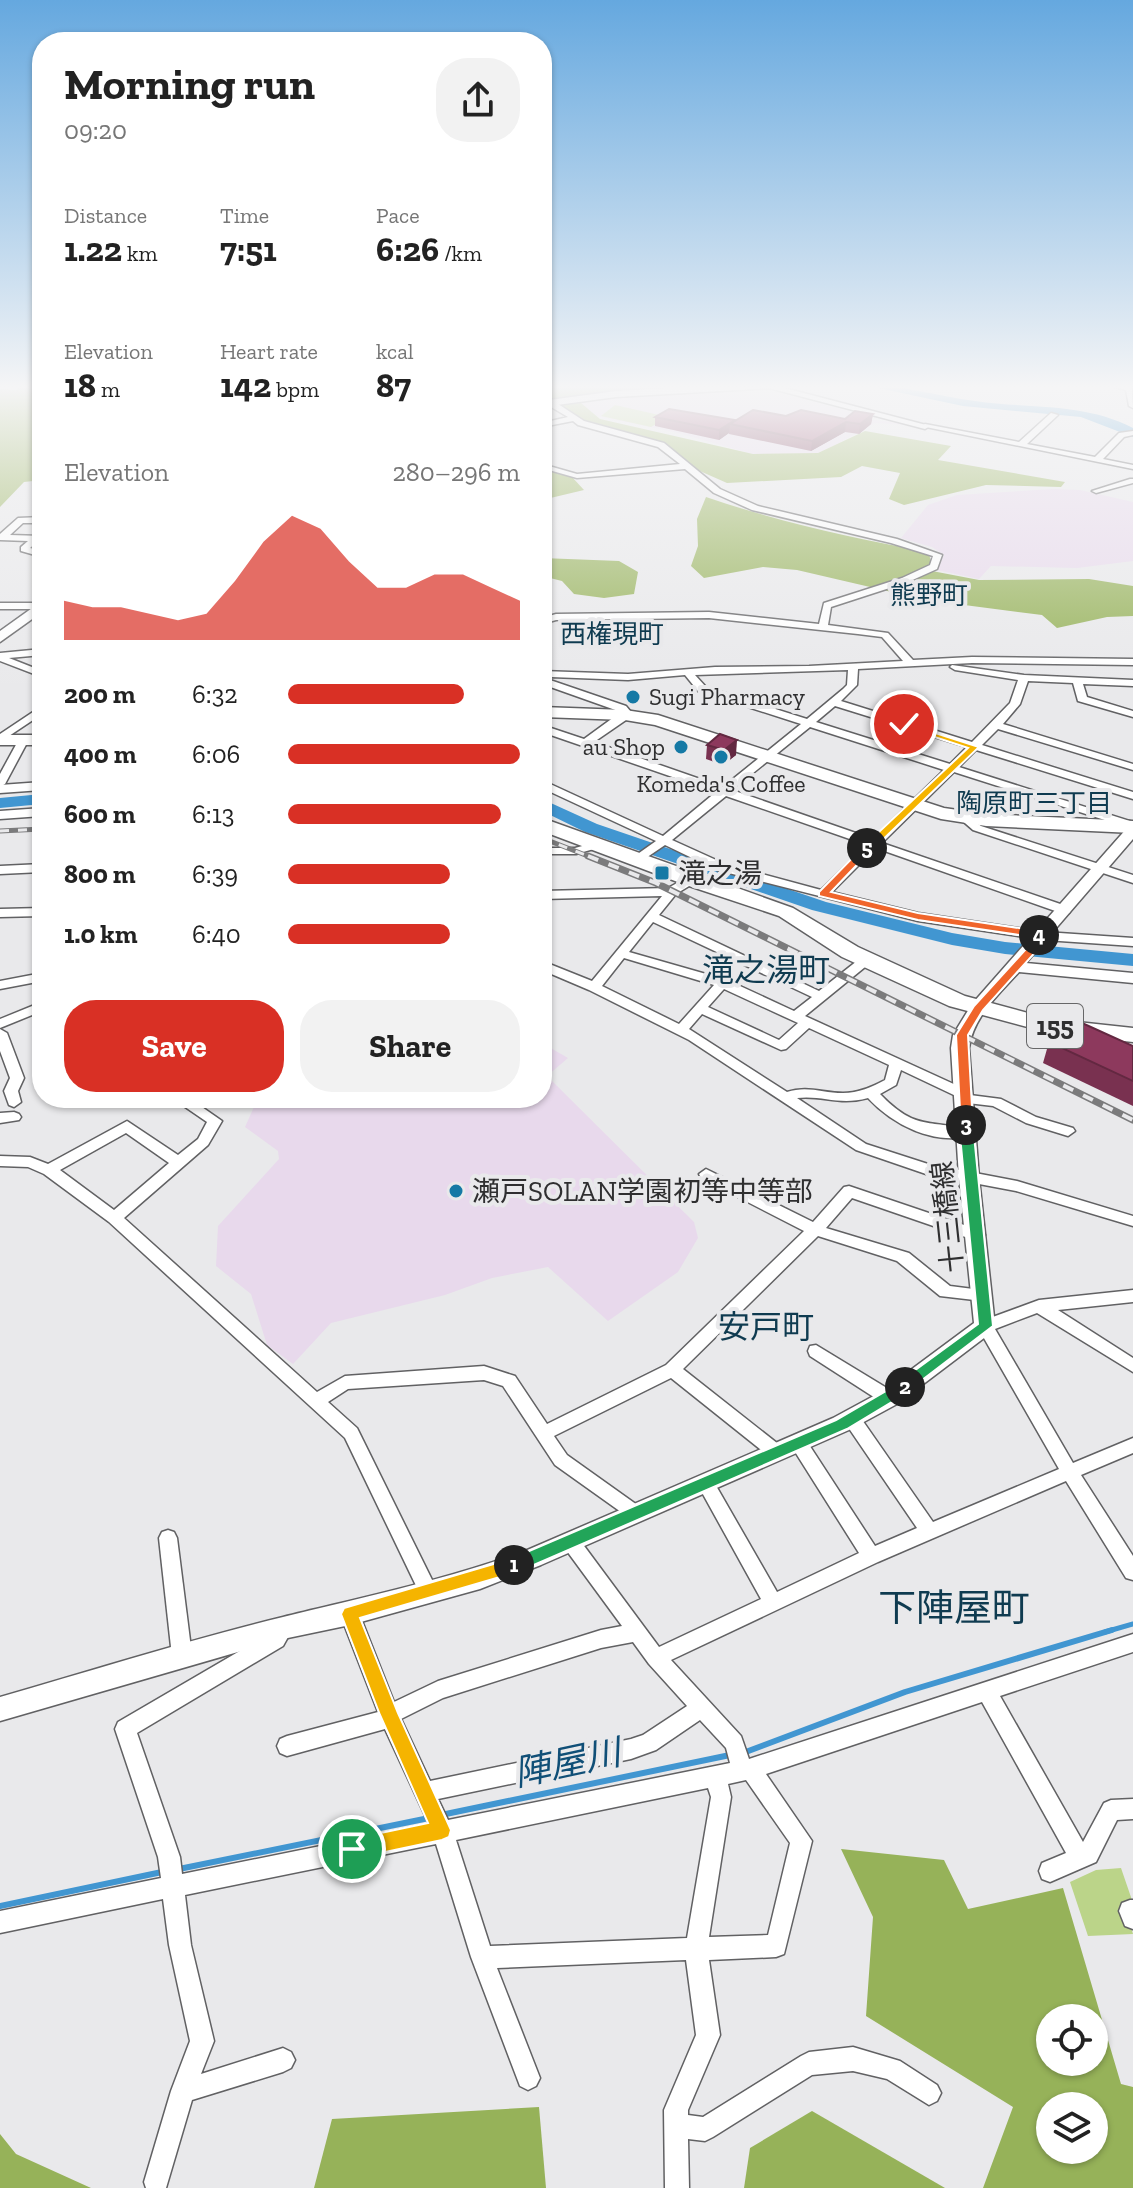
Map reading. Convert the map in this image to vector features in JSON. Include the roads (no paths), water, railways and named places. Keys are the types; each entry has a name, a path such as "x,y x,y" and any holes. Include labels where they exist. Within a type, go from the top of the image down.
{"highway":[{"path":"552,712 625,715 671,724 913,805 964,817 1133,828"},
{"path":"0,740 32,741"},
{"name":"155","path":"552,828 797,917 866,960 938,994 978,1008 1050,1026 1133,1035"}],"main road":[{"path":"0,638 32,613"}],"street":[{"path":"712,487 755,508 894,541 938,555 934,567 916,576 827,605 823,628"},
{"path":"1096,491 1110,487"},
{"path":"2,536 21,520 32,520"},
{"path":"2,536 32,538"},
{"path":"0,606 32,606"},
{"path":"552,618 709,615 885,635 909,662"},
{"path":"0,657 32,653"},
{"path":"0,657 32,670"},
{"path":"552,674 628,677 909,662 1133,662"},
{"path":"927,662 1024,678 1133,683"},
{"path":"639,858 663,842 834,702 852,685 853,666"},
{"path":"689,674 702,689 1133,828"},
{"path":"823,894 996,725 1015,704 1024,678"},
{"path":"1077,681 1082,699 1133,714"},
{"path":"552,684 622,708 625,715 586,743"},
{"path":"834,702 1133,796"},
{"path":"0,740 32,716"},
{"path":"996,725 1133,767"},
{"path":"552,731 1065,910"},
{"path":"0,786 32,741"},
{"path":"0,786 32,786"},
{"path":"552,789 721,867 823,894 918,917 1042,938 1133,942"},
{"path":"0,815 32,813"},
{"path":"964,817 977,828 1133,879"},
{"name":"十三橋線","path":"985,1326 969,1178 962,1035 978,1008 1042,938 1133,828"},
{"path":"552,851 576,851 597,845"},
{"path":"0,870 32,868"},
{"path":"594,987 670,892 690,880"},
{"path":"552,895 670,892"},
{"path":"0,913 32,912"},
{"path":"650,916 820,996"},
{"path":"623,954 722,983 802,1018 964,1097 996,1102 1031,1120 1068,1131"},
{"path":"700,1008 781,1046 820,996 866,960"},
{"path":"1017,964 1040,971 1133,978"},
{"path":"552,969 681,1030 861,1147 926,1169 1017,1186 1133,1221"},
{"path":"0,985 32,979"},
{"path":"681,1030 722,983"},
{"path":"0,1024 32,1012"},
{"path":"0,1033 17,1078 11,1091 9,1112"},
{"path":"787,1097 797,1091 846,1098 869,1091 891,1082 896,1063"},
{"path":"869,1091 890,1113 921,1130 966,1133"},
{"path":"114,1218 203,1142 215,1121 195,1108"},
{"path":"49,1170 127,1126 179,1163"},
{"path":"0,1161 30,1162 49,1170 114,1218 351,1433 429,1592"},
{"path":"706,1174 815,1230 903,1257 946,1292 983,1295"},
{"path":"544,1433 672,1370 815,1230 853,1186 977,1235"},
{"path":"0,1709 283,1628 350,1614 429,1592 506,1568 852,1419 889,1398 985,1326 1039,1306 1133,1296"},
{"path":"1039,1306 1133,1366"},
{"path":"985,1326 1069,1471 1133,1572"},
{"path":"816,1351 889,1398"},
{"path":"672,1370 776,1452"},
{"path":"317,1401 345,1383 484,1373 509,1381 561,1460 634,1512"},
{"path":"852,1419 929,1531"},
{"path":"798,1442 871,1556"},
{"path":"656,1658 871,1556 1133,1445"},
{"path":"705,1482 773,1603"},
{"path":"168,1538 182,1656"},
{"path":"482,1957 776,1946 801,1841 701,1708 656,1658 570,1541"},
{"path":"350,1614 390,1716 434,1813 482,1957 528,2078"},
{"path":"156,2182 183,2091 202,2041 180,1945 171,1876 125,1729 276,1640 283,1628"},
{"path":"287,1746 390,1716 438,1690 601,1639 637,1632"},
{"path":"434,1813 716,1776 742,1763 988,1693 1133,1643"},
{"path":"988,1693 1080,1858"},
{"path":"0,1922 171,1876 434,1813 649,1743 701,1708"},
{"path":"677,2188 676,2110 708,2035 696,1949 721,1797 716,1776"},
{"path":"1050,1871 1088,1854 1111,1810 1133,1809"},
{"path":"1133,1911 1130,1911 1133,1918"},
{"path":"676,2126 705,2129 809,2064 853,2059 892,2069 929,2093"},
{"path":"183,2091 283,2060"}],"waterway":[{"path":"0,803 32,800"},
{"path":"552,809 591,828 819,906 952,939 1005,948 1133,960"},
{"name":"陣屋川","path":"1112,1630 1133,1624"},
{"name":"陣屋川","path":"743,1753 905,1692 1112,1630"},
{"name":"陣屋川","path":"1105,1632 1112,1630"},
{"name":"陣屋川","path":"441,1815 730,1755"},
{"name":"陣屋川","path":"179,1869 429,1818"},
{"name":"陣屋川","path":"0,1906 162,1872"}],"railway":[{"path":"0,831 32,829"},
{"path":"552,842 593,858"},
{"path":"588,856 656,883 1133,1120"}],"place":[{"name":"Sugi Pharmacy","path":"633,697"},
{"name":"au Shop","path":"681,747"},
{"name":"Komeda's Coffee","path":"721,757"},
{"name":"滝之湯","path":"662,873"},
{"name":"瀬戸SOLAN学園初等中等部","path":"456,1191"}],"district":[{"name":"熊野町","path":"929,595"},
{"name":"西権現町","path":"612,634"},
{"name":"陶原町三丁目","path":"1034,803"},
{"name":"滝之湯町","path":"766,970"},
{"name":"安戸町","path":"766,1327"},
{"name":"下陣屋町","path":"954,1608"}]}
